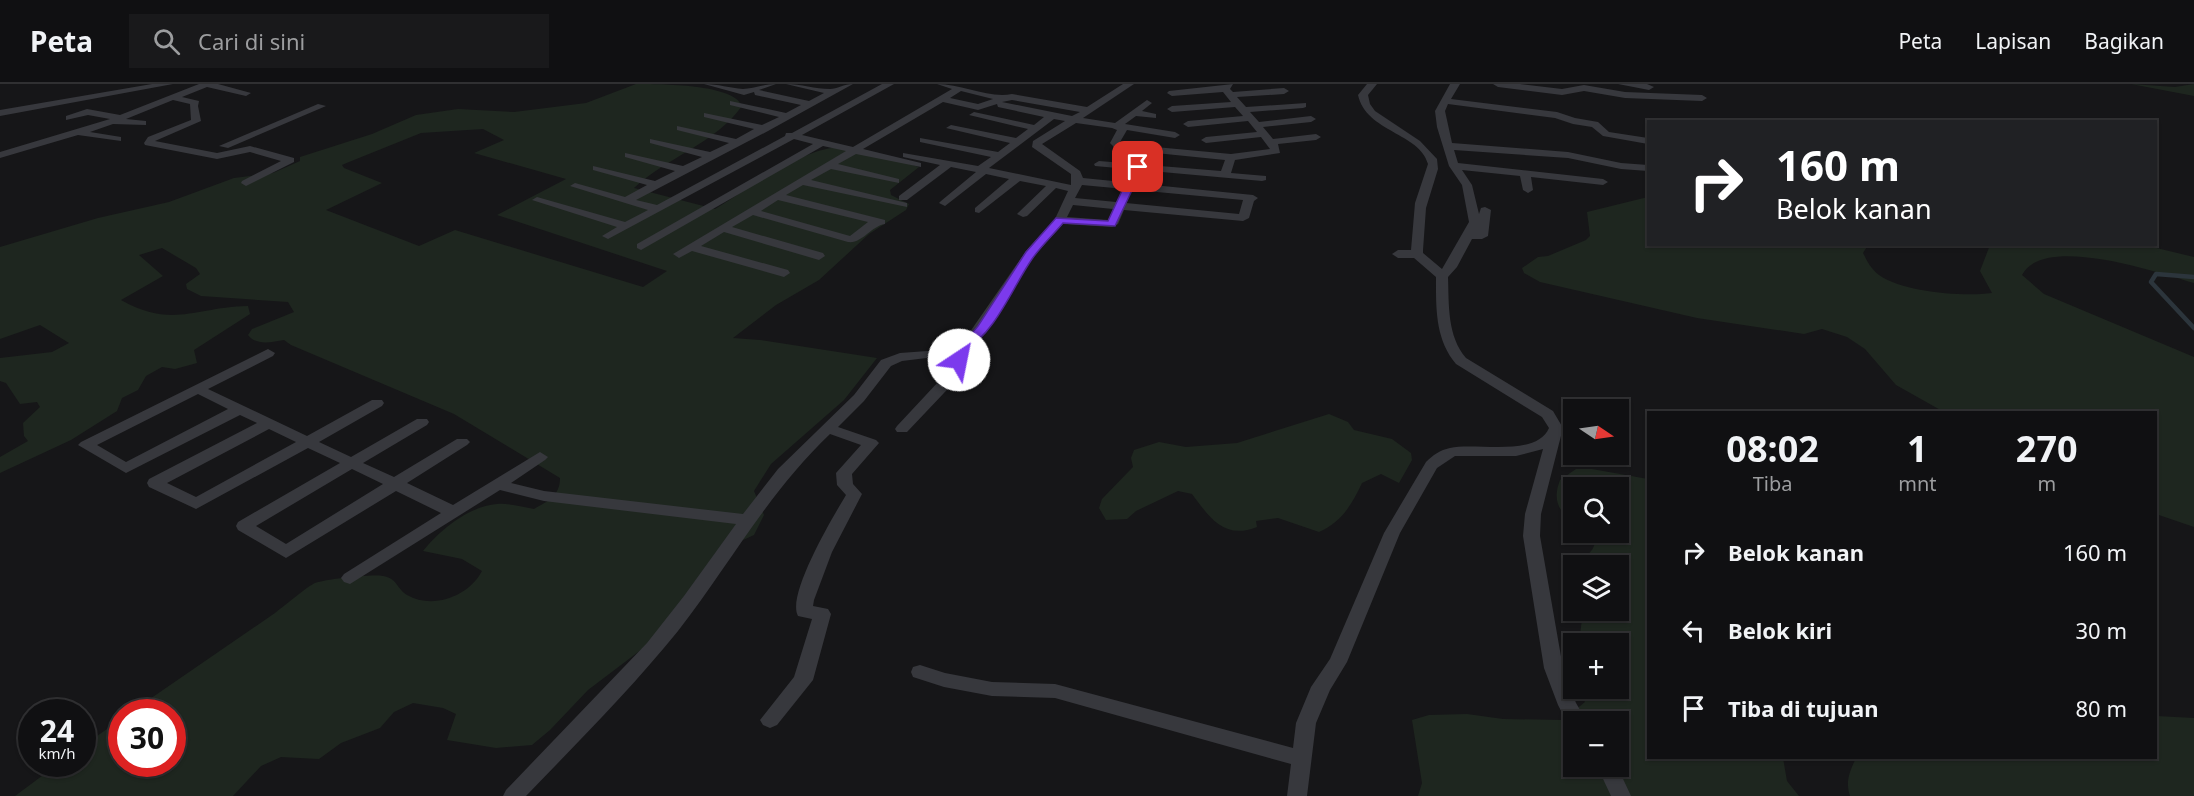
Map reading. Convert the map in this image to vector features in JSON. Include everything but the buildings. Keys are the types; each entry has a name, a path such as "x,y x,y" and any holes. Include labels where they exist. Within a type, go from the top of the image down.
{"street":[{"path":"0,113 168,84"},
{"path":"0,155 78,132 206,84 246,93"},
{"path":"709,84 744,92 771,84"},
{"path":"791,84 833,92"},
{"path":"627,200 848,84"},
{"path":"608,236 889,84"},
{"path":"942,84 1052,116 1174,135"},
{"path":"1185,84 1168,95 1227,88"},
{"path":"1212,84 1227,88 1284,91"},
{"path":"1372,84 1364,95 1363,101 1367,108 1422,148 1434,165 1421,204 1417,254"},
{"path":"1442,276 1451,267 1471,235 1482,236 1467,185 1454,166 1447,146 1440,111 1455,84"},
{"path":"1498,84 1562,92 1587,88 1625,95 1702,98"},
{"path":"1623,84 1662,88"},
{"path":"513,796 640,663 790,465 859,398 886,363 900,357 928,357 957,350 970,342 982,328 1030,254 1060,220 1074,190 1076,173 1037,147 1042,138 1124,85"},
{"path":"679,254 851,150 960,88"},
{"path":"1227,88 1276,151 1231,157"},
{"path":"758,93 811,104"},
{"path":"941,99 978,107 1002,102 1012,96 1087,110"},
{"path":"171,97 196,103 193,106 196,121 148,142 221,156 247,149 290,160 246,183"},
{"path":"1444,101 1557,115 1573,121 1594,124 1606,134 1647,141"},
{"path":"733,103 788,116"},
{"path":"1147,104 1120,128 1115,143 1120,147 1265,160"},
{"path":"1188,124 1303,105"},
{"path":"202,153 321,106"},
{"path":"1172,109 1311,119"},
{"path":"69,118 87,112 125,130"},
{"path":"1135,113 1153,116"},
{"path":"974,115 1035,128"},
{"path":"707,116 917,165"},
{"path":"945,203 998,155 1052,116"},
{"path":"109,121 143,123"},
{"path":"680,128 738,142"},
{"path":"951,128 1017,141"},
{"path":"78,132 117,139"},
{"path":"1206,140 1316,137"},
{"path":"924,140 998,155"},
{"path":"654,141 712,156"},
{"path":"640,246 821,143"},
{"path":"1447,146 1568,155 1621,166 1647,168"},
{"path":"629,155 685,170"},
{"path":"906,155 1074,190 1120,206 1243,218 1251,198 1128,187 1074,190"},
{"path":"1219,174 1226,172 1231,157"},
{"path":"800,181 903,202 948,164"},
{"path":"1099,164 1262,178"},
{"path":"828,165 896,181"},
{"path":"1454,166 1603,182"},
{"path":"1060,220 1112,224 1138,167"},
{"path":"597,168 657,185"},
{"path":"1526,173 1528,190"},
{"path":"1212,195 1219,174"},
{"path":"979,210 1017,178"},
{"path":"1023,214 1053,185"},
{"path":"575,186 658,209"},
{"path":"750,211 852,240 879,222 776,196"},
{"path":"537,200 627,226"},
{"path":"1480,223 1485,210"},
{"path":"722,228 819,256"},
{"path":"692,247 784,273"},
{"path":"1398,254 1417,254 1442,276 1444,319 1456,357 1548,414 1555,422 1552,450 1542,479 1531,526 1556,677 1572,711"},
{"path":"902,429 957,371 960,366 957,350"},
{"path":"240,409 126,468 86,445 268,353"},
{"path":"198,388 453,512"},
{"path":"269,423 155,483 196,504 376,403"},
{"path":"423,422 244,526 286,552 462,442"},
{"path":"770,720 798,687 806,672 822,614 804,611 806,598 832,532 854,494 854,490 845,485 844,473 871,443 828,428"},
{"path":"1297,796 1306,723 1321,687 1338,662 1392,533 1431,465 1436,458 1458,452 1527,449 1553,435"},
{"path":"350,578 540,457"},
{"path":"497,484 544,496 749,520"},
{"path":"920,672 944,680 992,689 1055,691 1302,759"},
{"path":"1612,777 1621,796"}],"shaded area":[{"path":"636,84 695,87 725,93 736,99 742,106 731,119 705,140 661,167 634,188 715,209 779,169 814,152 832,148 848,147 866,150 919,167 890,190 891,195 909,204 906,210 869,234 819,280 776,305 733,338 877,358 844,400 771,464 754,491 764,515 754,535 715,553 704,595 683,618 588,690 550,730 532,745 496,748 447,740 456,714 443,708 413,703 394,712 380,728 341,743 319,759 281,757 261,766 233,796 15,796 41,777 96,777 96,737 108,728 108,777 186,777 186,699 150,699 315,583 349,577 383,576 394,581 404,593 417,599 439,601 459,594 476,580 482,571 462,559 423,551 447,527 476,509 506,504 534,509 555,494 560,478 454,414 284,340 255,341 248,335 252,329 294,312 288,302 201,296 187,289 186,284 200,274 196,268 162,248 139,255 163,276 121,300 139,309 170,315 248,306 250,314 194,350 197,363 175,369 162,367 146,376 138,390 122,398 117,411 71,440 0,473 0,457 28,441 24,436 23,423 40,407 37,402 20,404 6,383 0,381 0,358 52,352 69,343 40,325 0,339 0,247 98,218 169,202 234,178 273,173 300,161 300,157 372,134 416,115 458,109 514,112 586,103","holes":["483,129 504,140 474,153 566,179 497,215 667,271 643,287 455,230 419,246 326,210 382,183 344,168 342,165 421,133"]},
{"path":"2131,84 2175,87 2194,84 2194,96"},
{"path":"1647,197 1647,246 1867,246 1863,253 1871,268 1879,275 1903,286 1950,294 1992,293 1980,271 1990,246 2148,246 2194,257 2194,283 2130,265 2077,256 2053,257 2034,263 2022,275 2044,294 2194,357 2194,527 2157,514 2157,411 1942,411 1896,385 1865,349 1847,337 1822,329 1804,334 1697,318 1540,282 1524,273 1522,268 1538,257 1548,256 1586,240 1590,236 1587,212"},
{"path":"1329,414 1348,422 1354,430 1392,439 1411,453 1412,460 1399,483 1381,474 1362,483 1340,518 1319,532 1278,518 1256,521 1257,527 1245,530 1227,529 1205,511 1192,494 1178,491 1136,511 1127,519 1106,520 1099,508 1102,499 1133,467 1131,458 1134,450 1159,442 1186,447 1237,443"},
{"path":"1576,469 1592,469 1647,479 1647,759 1783,759 1787,781 1799,796 1418,796 1422,783 1412,720 1429,715 1467,714 1503,719 1563,720 1563,777 1629,777 1629,711 1574,711 1585,702 1583,699 1629,699 1629,633 1580,633 1582,621 1629,621 1629,555 1587,555 1595,543 1629,543 1629,477 1564,477"},
{"path":"1563,478 1563,513 1558,503 1557,493 1560,480"},
{"path":"2157,716 2194,718 2194,796 1850,796 1848,786 1856,759 2157,759"}],"waterway":[{"path":"2194,277 2156,274 2151,282 2194,328"}],"route":[{"path":"959,360 957,350 970,342 982,328 1030,254 1060,220 1112,224 1138,167"}]}
